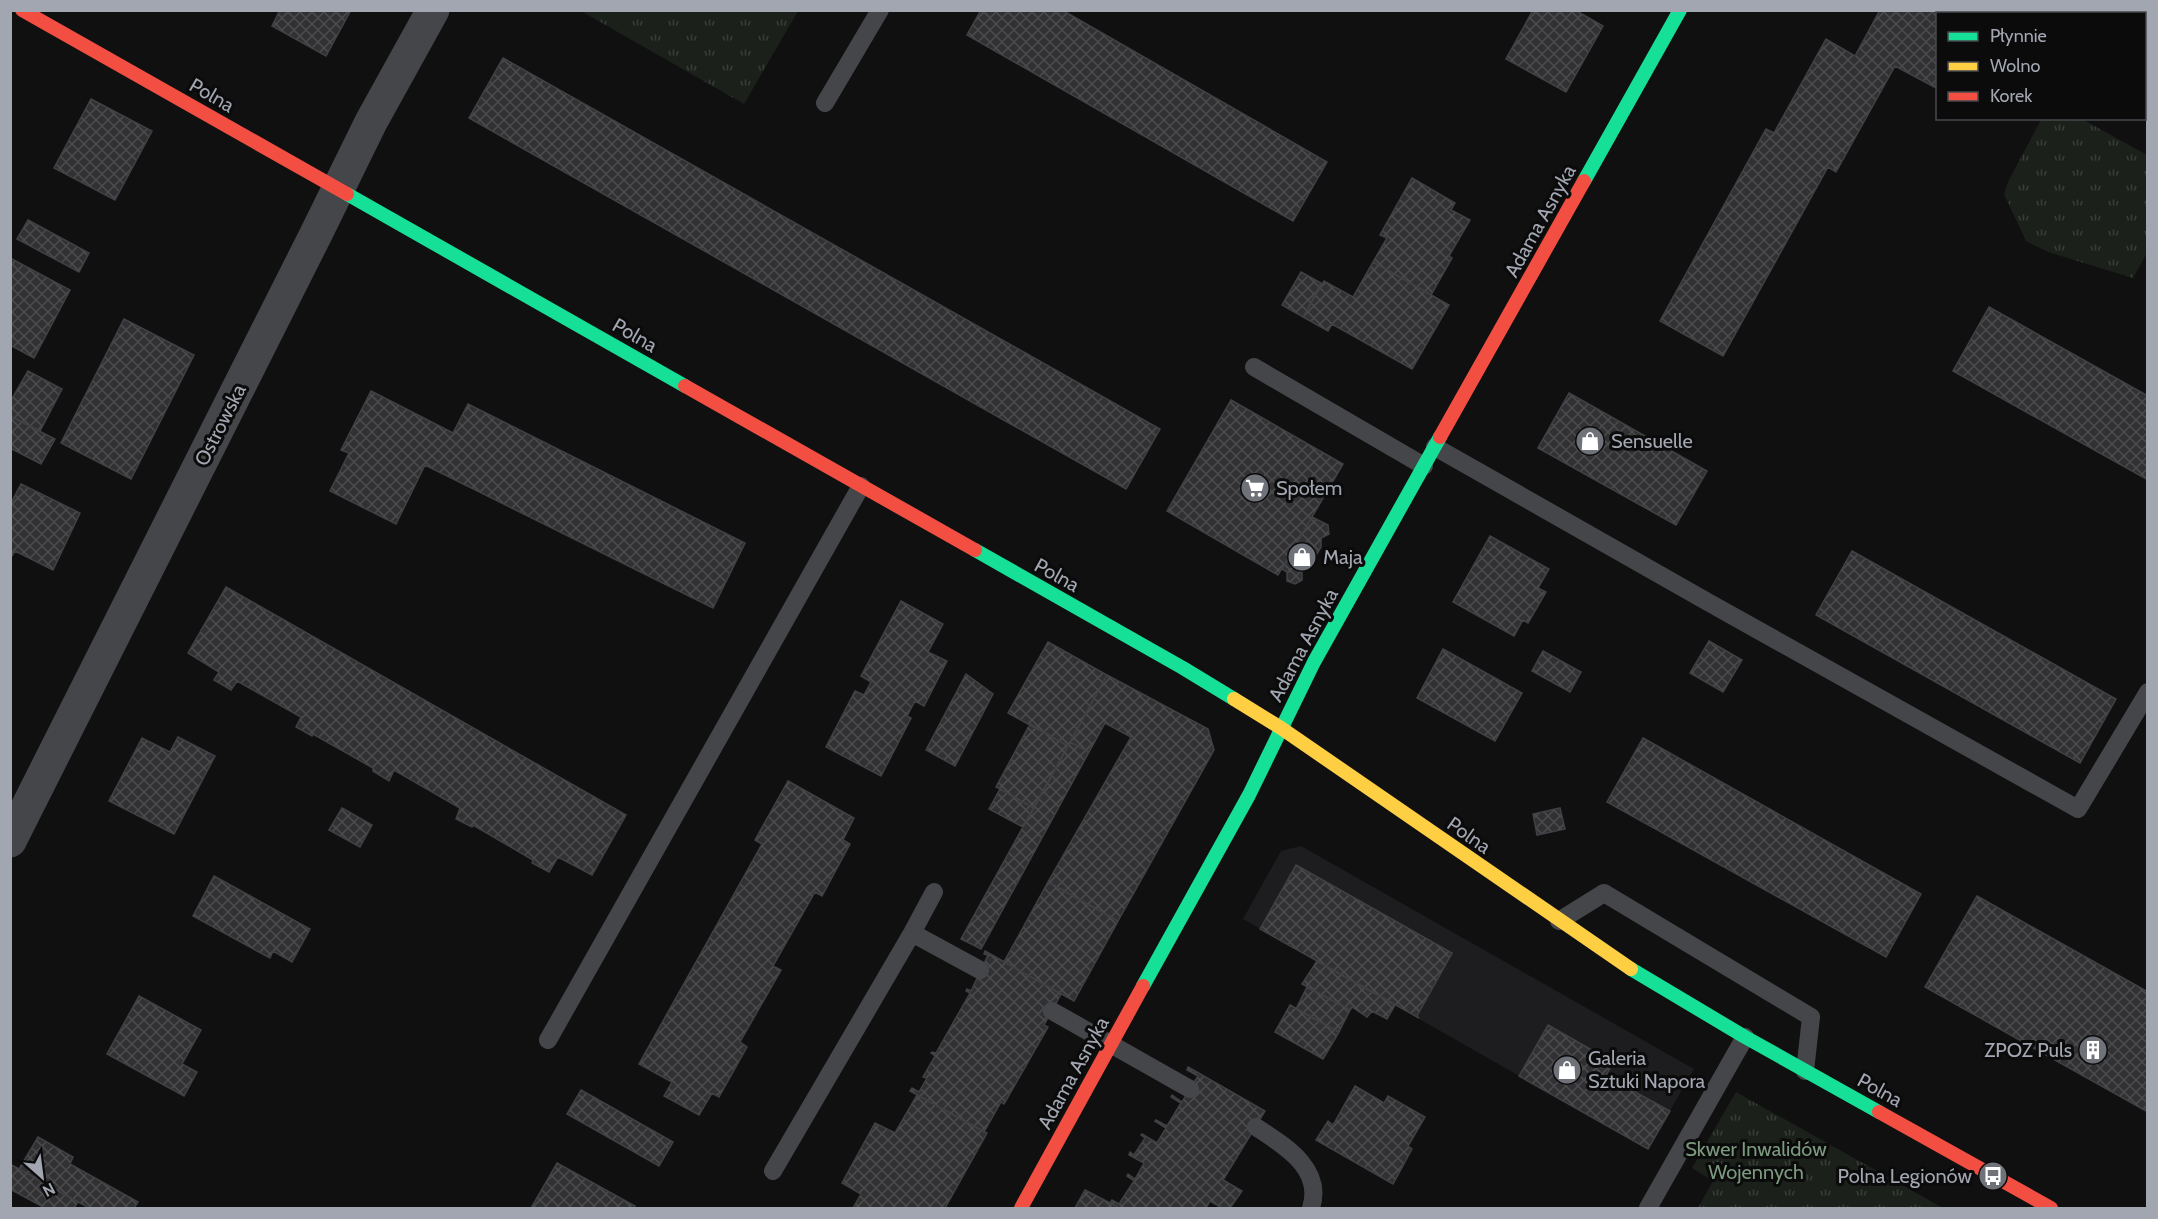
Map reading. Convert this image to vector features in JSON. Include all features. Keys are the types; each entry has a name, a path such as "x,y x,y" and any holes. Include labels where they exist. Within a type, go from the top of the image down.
{"street":[{"name":"Polna","path":"22,10 1183,668 1281,728 1618,961 1744,1037 2051,1209"},
{"name":"Ostrowska","path":"10,841 383,99 433,10"},
{"name":"Adama Asnyka","path":"1021,1209 1249,795 1314,662 1680,10"}],"lane":[{"path":"825,103 880,10"},
{"path":"1254,367 1424,466"},
{"path":"1435,447 2078,808 2148,692"},
{"path":"548,1040 861,486"},
{"path":"772,1171 934,892"},
{"path":"1559,921 1604,893 1810,1017 1805,1071"},
{"path":"912,933 980,970"},
{"path":"1052,1011 1190,1089"},
{"path":"1648,1209 1744,1037"},
{"path":"1256,1127 1291,1150 1306,1168 1313,1186 1311,1209"}],"shaded area":[{"path":"1301,846 1694,1069 1648,1149 1243,919 1281,851"}],"green space":[{"path":"581,11 798,11 744,104"},
{"path":"2041,120 2084,120 2147,155 2147,253 2133,278 2048,252 2026,241 2004,194"},
{"name":"Skwer Inwalidów Wojennych","path":"1736,1092 1943,1208 1698,1208 1713,1181 1692,1168"}],"building":[{"path":"280,10 351,10 326,56 272,26"},
{"path":"981,10 1062,10 1327,162 1293,221 967,35"},
{"path":"1533,10 1575,10 1603,26 1566,92 1506,59"},
{"path":"1880,10 1955,10 1954,12 1936,12 1936,88 1895,66 1836,172 1828,167 1723,356 1660,321 1766,129 1774,133 1826,39 1855,56"},
{"path":"2146,27 2148,28 2148,109 2146,108"},
{"path":"503,58 1160,429 1126,489 469,118"},
{"path":"91,99 152,131 115,200 54,168"},
{"path":"1412,178 1455,203 1451,210 1470,220 1449,256 1452,258 1431,295 1373,262 1387,238 1380,235"},
{"path":"28,220 89,253 79,272 17,239"},
{"path":"10,258 70,290 34,358 10,345"},
{"path":"1373,262 1449,305 1412,369 1332,324 1328,331 1303,317 1324,281 1353,297"},
{"path":"1301,272 1321,283 1303,317 1282,305"},
{"path":"1989,307 2148,396 2148,480 1953,371"},
{"path":"124,319 194,355 131,479 61,443"},
{"path":"28,371 62,389 40,431 10,416 10,402"},
{"path":"371,391 453,433 468,404 745,543 713,608 425,465 396,524 330,491 349,453 341,450"},
{"path":"1569,393 1707,471 1676,525 1538,448"},
{"name":"Społem","path":"1231,400 1343,464 1278,575 1167,511"},
{"path":"10,416 55,439 41,464 10,448"},
{"path":"21,484 80,513 53,570 15,551 10,559 10,505"},
{"name":"Maja","path":"1312,517 1328,525 1329,534 1321,538 1321,547 1309,567 1302,571 1302,580 1295,584 1287,581 1287,572 1282,569"},
{"path":"1490,536 1549,569 1538,588 1546,592 1528,623 1523,620 1514,636 1453,602"},
{"path":"1852,551 2116,699 2080,763 1816,615"},
{"path":"226,587 626,815 592,875 558,857 549,872 473,825 472,827 456,819 460,808 394,770 389,781 373,771 373,768 313,734 312,736 296,727 301,717 237,681 231,690 214,680 219,672 188,653"},
{"path":"901,601 943,624 928,652 947,661 924,706 915,701 907,716 911,718 881,776 826,747 855,691 864,695 871,682 861,676"},
{"path":"1709,641 1742,660 1723,692 1690,673"},
{"path":"1048,642 1107,675 1068,746 1008,713"},
{"path":"1443,649 1522,693 1495,741 1417,698"},
{"path":"1543,651 1581,672 1570,692 1532,671"},
{"path":"966,674 993,694 955,766 926,750"},
{"path":"1107,675 1208,729 1214,750 1118,921 1048,882 1131,737 1105,723 1089,752 1070,742"},
{"path":"1030,724 1068,746 1034,808 996,787"},
{"path":"178,737 215,756 174,834 109,801 142,738 170,752"},
{"path":"1643,738 1921,894 1886,957 1607,802"},
{"path":"1070,742 1089,752 981,949 961,939"},
{"path":"788,781 854,818 843,840 850,844 822,896 815,892 773,966 781,970 740,1042 747,1047 719,1097 712,1093 699,1115 664,1096 672,1082 639,1064 762,844 755,840"},
{"path":"1000,789 1034,808 1023,827 989,809"},
{"path":"342,808 372,825 360,847 329,830"},
{"path":"1560,808 1565,829 1537,835 1533,814"},
{"path":"1296,865 1452,953 1417,1016 1419,1018 1260,929"},
{"path":"214,876 310,929 292,962 273,951 270,958 193,916"},
{"path":"1048,882 1118,921 1074,1001 1004,962"},
{"name":"ZPOZ Puls","path":"1977,896 2148,992 2146,1111 1925,987"},
{"path":"985,951 1061,994 1044,1025 1048,1027 1004,1104 1001,1102 984,1132 910,1091 912,1088 919,1092 927,1078 923,1077 935,1056 931,1053 936,1053 970,993 966,991 967,989 971,991 988,955 984,954"},
{"path":"1317,961 1395,1005 1387,1019 1372,1011 1367,1017 1352,1007 1350,1010 1302,984"},
{"path":"1307,987 1350,1010 1339,1032 1296,1009"},
{"path":"139,996 201,1030 182,1064 197,1072 184,1096 107,1054"},
{"path":"1290,1005 1339,1032 1323,1059 1275,1032"},
{"path":"1548,1025 1613,1062 1606,1076 1670,1111 1648,1149 1519,1076"},
{"path":"1188,1067 1265,1111 1223,1180 1242,1191 1230,1208 1222,1208 1210,1201 1206,1208 1120,1208 1110,1203 1112,1200 1119,1204 1134,1181 1127,1176 1128,1174 1135,1179 1144,1163 1129,1155 1130,1152 1134,1155 1145,1138 1141,1135 1157,1143 1166,1128 1155,1121 1167,1126 1181,1103 1171,1097 1172,1095 1182,1102 1198,1076 1187,1070"},
{"path":"1355,1086 1384,1103 1388,1096 1425,1117 1408,1146 1412,1149 1393,1184 1316,1140 1328,1121 1333,1125"},
{"path":"581,1090 673,1142 659,1166 567,1114"},
{"path":"917,1095 987,1133 945,1208 853,1208 861,1194 842,1183 875,1123 895,1133"},
{"path":"38,1137 73,1157 70,1164 138,1202 134,1208 89,1208 19,1169"},
{"path":"557,1163 635,1206 634,1208 531,1208"},
{"path":"10,1164 78,1202 74,1208 45,1208 10,1189"},
{"path":"1085,1190 1110,1203 1120,1208 1075,1208"}],"traffic: fast":[{"path":"1584,181 1680,10"},
{"path":"347,194 685,386"},
{"path":"1143,986 1249,795 1314,662 1440,437"},
{"path":"975,550 1234,699"},
{"path":"1631,969 1745,1037 1879,1112"}],"traffic: slow":[{"path":"1234,699 1281,728 1631,969"}],"traffic: jam":[{"path":"22,10 347,194"},
{"path":"1440,437 1584,181"},
{"path":"685,386 975,550"},
{"path":"1021,1208 1143,986"},
{"path":"1879,1112 2051,1208"}],"place":[{"name":"Sensuelle","path":"1590,441"},
{"name":"Społem","path":"1255,488"},
{"name":"Maja","path":"1302,557"},
{"name":"ZPOZ Puls","path":"2093,1050"},
{"name":"Galeria Sztuki Napora","path":"1567,1070"},
{"name":"Polna Legionów","path":"1993,1176"}]}
